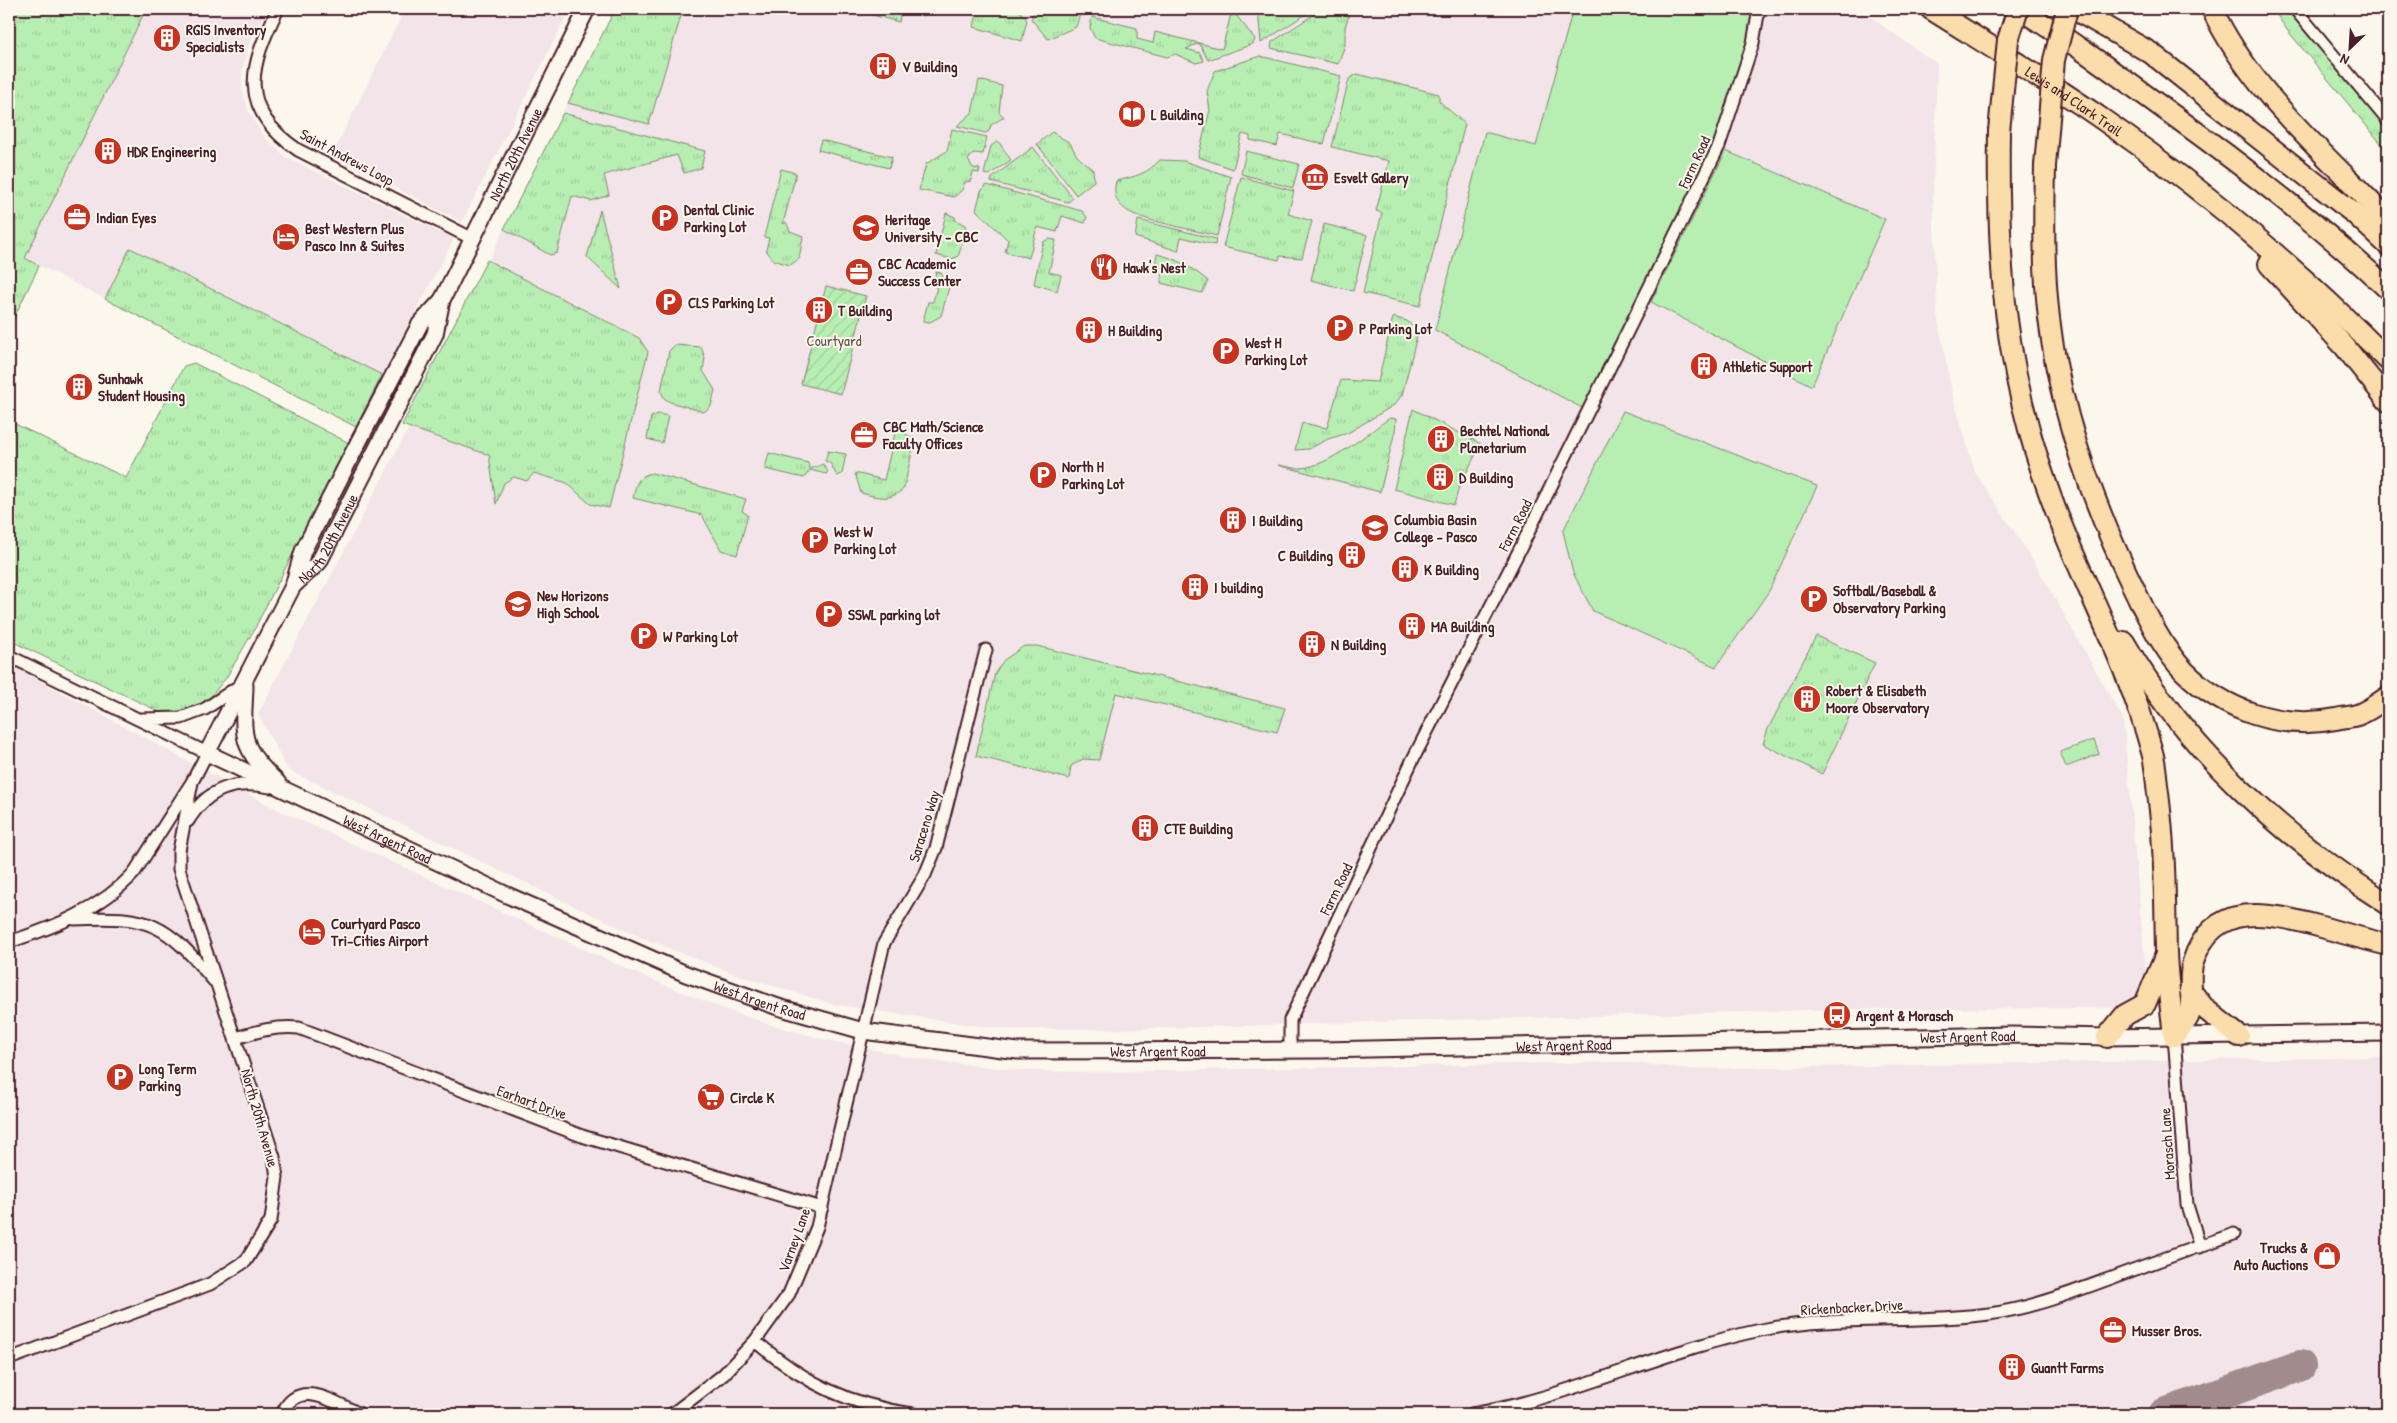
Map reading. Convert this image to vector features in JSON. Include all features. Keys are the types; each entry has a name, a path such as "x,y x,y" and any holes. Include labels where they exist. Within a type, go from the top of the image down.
{"highway":[{"name":"Lewis and Clark Trail","path":"1931,9 2080,104 2212,202"},
{"path":"2174,1036 2166,955 2165,852 2153,754 2127,673 2064,533 2036,456 2014,373 2007,333 1999,246 1999,131 2008,40 2018,9 2115,72 2225,153 2323,232 2388,289"},
{"path":"2066,9 2054,60 2045,166 2043,239 2049,319 2062,390 2084,472 2115,549 2156,632 2183,670 2222,702 2268,719 2314,724 2361,714 2388,697"},
{"path":"2074,9 2151,53 2356,215 2388,245"},
{"path":"2212,9 2231,45 2261,86 2388,220"},
{"path":"2212,202 2315,290 2388,360"},
{"path":"2212,202 2345,347 2388,401"},
{"path":"2082,572 2149,682 2174,716 2208,754 2260,807 2318,856 2388,904"},
{"path":"2174,1036 2189,1015 2189,982 2193,962 2202,942 2219,925 2240,915 2275,915 2388,945"},
{"path":"2106,1037 2125,1015 2144,1004 2166,955"},
{"path":"2190,990 2205,1009 2239,1036"}],"main road":[{"name":"North 20th Avenue","path":"207,753 293,586 303,551 415,332 442,300 587,9"},
{"path":"245,682 245,726 248,746 256,759 284,789"},
{"name":"West Argent Road","path":"207,753 507,894 686,974 778,1007 863,1031 1018,1051 1290,1050 2002,1035 2106,1037 2388,1034"}],"street":[{"name":"Saint Andrews Loop","path":"278,9 262,41 253,72 256,98 261,111 277,132 298,150 473,239"},
{"name":"Farm Road","path":"1290,1050 1290,1020 1412,761 1522,545 1719,146 1753,43 1760,9"},
{"path":"2295,9 2388,121"},
{"name":"Saraceno Way","path":"863,1031 884,944 925,875 936,848 986,650"},
{"name":"West Argent Road","path":"9,656 207,753"},
{"path":"139,719 181,718 205,709 245,682"},
{"name":"North 20th Avenue","path":"9,942 70,919 106,899 134,873 192,782 207,753"},
{"name":"North 20th Avenue","path":"9,1359 210,1284 246,1261 271,1220 277,1176 274,1157 220,988 182,884 179,851 192,782"},
{"path":"185,826 206,797 222,789 238,785 257,784 284,789"},
{"path":"70,919 114,916 146,922 178,941 220,988"},
{"name":"Earhart Drive","path":"236,1038 265,1028 281,1026 299,1028 582,1136 822,1208"},
{"name":"Varney Lane","path":"672,1414 724,1375 755,1341 789,1294 805,1258 822,1208 863,1031"},
{"name":"Morasch Lane","path":"2174,1036 2186,1199 2200,1247"},
{"name":"Rickenbacker Drive","path":"1472,1414 1537,1400 1682,1352 1761,1330 1820,1322 1935,1318 2014,1309 2050,1300 2234,1234"},
{"path":"755,1341 782,1364 817,1386 862,1404 913,1414"},
{"path":"282,1414 286,1404 297,1396 316,1394 360,1414"}],"shaded area":[{"path":"146,9 267,9 248,47 242,70 242,90 248,110 262,135 286,157 454,239 382,375 131,248 105,299 25,258"},
{"path":"405,9 570,9 462,222 332,155"},
{"name":"Columbia Basin College - Pasco","path":"615,9 1859,9 1937,64 1933,194 1937,315 1953,397 1975,472 2034,562 2123,719 2147,987 2115,1008 1848,1009 1120,1029 1013,1029 972,1025 832,1004 735,974 638,936 288,770 258,714 412,422 504,229"},
{"path":"9,664 276,809 638,974 719,1007 768,1024 818,1038 918,1059 1024,1071 1098,1072 1621,1062 1690,1069 2388,1057 2388,1414 9,1414"}],"green space":[{"path":"9,9 146,9 25,258 39,266 12,322 9,345"},
{"path":"615,9 683,9 649,124 568,103"},
{"path":"850,9 901,9 899,22"},
{"path":"978,9 1018,9 1027,20 1022,41 974,27"},
{"path":"1036,9 1067,9 1067,11 1080,14 1076,27 1048,39 1031,19"},
{"path":"1258,9 1314,9 1261,43"},
{"path":"1322,9 1351,9 1345,27 1345,45 1338,64 1271,48 1272,42"},
{"path":"1573,9 1752,9 1753,13 1748,44 1708,161 1586,410 1435,330 1485,132 1536,146"},
{"path":"2273,9 2287,9 2388,131 2388,152 2287,30"},
{"path":"1232,10 1255,39 1253,44 1208,60 1199,43 1222,49"},
{"path":"1092,17 1137,28 1137,39 1153,43 1155,32 1199,43 1186,49 1200,53 1204,61 1196,63 1175,54 1167,57 1095,38 1090,28"},
{"path":"1260,56 1341,76 1324,144 1280,134 1277,146 1250,140 1250,136 1242,134 1233,169 1198,157 1210,110 1207,91 1215,71"},
{"path":"1357,74 1439,94 1439,101 1465,124 1420,306 1363,293 1382,213 1376,211 1389,161 1332,147 1349,79"},
{"path":"979,80 1002,86 999,112 1004,117 991,125 986,133 957,126 972,113"},
{"path":"563,113 705,151 701,168 684,173 677,155 604,175 609,195 591,201 572,196 557,253 550,255 504,229"},
{"path":"952,129 987,137 983,154 974,153 968,160 973,168 980,169 979,173 973,172 971,181 965,182 962,190 954,197 919,190 926,164 947,151"},
{"path":"1052,132 1070,143 1077,156 1093,170 1094,181 1076,195 1037,144"},
{"path":"821,140 892,157 889,168 818,150"},
{"path":"998,141 1011,160 989,175 984,174 991,146"},
{"path":"1033,147 1073,198 1068,202 991,182 992,178"},
{"path":"1246,151 1299,164 1293,188 1241,174"},
{"path":"1726,151 1885,219 1812,386 1651,302"},
{"path":"1160,160 1184,161 1231,177 1217,236 1151,220 1123,208 1115,192 1116,181 1140,174 1150,169"},
{"path":"781,169 796,173 783,224 786,222 790,231 803,236 799,259 790,265 773,260 766,250 769,238 764,237"},
{"path":"1241,177 1294,191 1288,214 1312,221 1302,258 1280,256 1279,260 1223,247"},
{"path":"987,185 1082,211 1087,217 1085,223 1062,216 1057,232 1037,227 1029,258 1005,252 1008,240 976,210 981,191"},
{"path":"600,210 621,289 587,257"},
{"path":"946,213 965,225 966,229 959,254 951,259 936,255"},
{"path":"1138,220 1216,239 1215,245 1181,237 1178,251 1135,237"},
{"path":"1324,224 1367,235 1353,291 1311,280"},
{"path":"1049,239 1056,240 1049,272 1061,275 1057,291 1034,284 1043,242"},
{"path":"130,248 382,375 356,427 105,299"},
{"path":"1157,254 1184,264 1208,281 1202,293 1161,283 1162,268 1155,265"},
{"path":"487,260 639,338 648,352 609,508 590,504 567,483 534,473 527,481 514,477 504,483 496,504 489,455 402,425"},
{"path":"936,272 941,273 949,287 941,316 930,322 923,321 928,302 933,302 937,287 933,286"},
{"name":"Courtyard","path":"826,286 866,296 841,394 801,384"},
{"path":"1393,317 1407,321 1418,332 1402,395 1394,405 1348,433 1328,439 1309,449 1295,450 1302,423 1327,428 1341,380 1378,382"},
{"path":"675,345 701,347 705,358 703,371 715,390 711,406 704,412 670,402 664,398 661,391 669,351"},
{"path":"194,363 349,443 254,630 226,678 207,701 186,711 160,712 9,640 9,421 126,478 184,366"},
{"path":"1413,409 1481,444 1459,487 1454,505 1394,489"},
{"path":"1623,411 1817,486 1769,591 1716,667 1593,611 1573,573 1563,531"},
{"path":"658,414 668,416 662,443 647,439 651,417"},
{"path":"1390,418 1396,419 1395,431 1380,492 1278,465 1301,468 1324,462 1336,456"},
{"path":"896,429 911,437 914,443 904,488 889,497 878,497 861,493 855,473 884,480"},
{"path":"828,451 846,454 842,474 837,476 830,463 825,461"},
{"path":"769,453 808,463 810,469 823,464 828,472 826,474 810,470 804,478 765,469"},
{"path":"652,473 746,499 742,511 748,515 737,555 721,550 702,515 633,498 638,481 643,476"},
{"path":"1816,636 1875,663 1822,774 1763,744 1768,729"},
{"path":"1024,646 1037,646 1285,708 1277,732 1116,693 1099,760 1083,759 1071,766 1069,779 976,756 995,673 1004,660"},
{"path":"2094,740 2099,754 2066,767 2060,752"}],"taxiway":[{"path":"2164,1414 2300,1366"}],"place":[{"name":"RGIS Inventory Specialists","path":"167,38"},
{"name":"V Building","path":"883,66"},
{"name":"L Building","path":"1132,114"},
{"name":"HDR Engineering","path":"108,151"},
{"name":"Esvelt Gallery","path":"1315,177"},
{"name":"Indian Eyes","path":"77,217"},
{"name":"Dental Clinic Parking Lot","path":"665,218"},
{"name":"Heritage University - CBC","path":"866,228"},
{"name":"Best Western Plus Pasco Inn & Suites","path":"286,237"},
{"name":"Hawk's Nest","path":"1104,267"},
{"name":"CBC Academic Success Center","path":"859,272"},
{"name":"CLS Parking Lot","path":"669,302"},
{"name":"T Building","path":"819,310"},
{"name":"P Parking Lot","path":"1340,328"},
{"name":"H Building","path":"1089,330"},
{"name":"West H Parking Lot","path":"1226,351"},
{"name":"Athletic Support","path":"1704,366"},
{"name":"Sunhawk Student Housing","path":"79,387"},
{"name":"CBC Math/Science Faculty Offices","path":"864,435"},
{"name":"Bechtel National Planetarium","path":"1441,439"},
{"name":"North H Parking Lot","path":"1043,475"},
{"name":"D Building","path":"1440,477"},
{"name":"I Building","path":"1233,520"},
{"name":"Columbia Basin College - Pasco","path":"1375,528"},
{"name":"West W Parking Lot","path":"815,540"},
{"name":"C Building","path":"1352,555"},
{"name":"K Building","path":"1405,569"},
{"name":"I building","path":"1195,587"},
{"name":"Softball/Baseball & Observatory Parking","path":"1814,599"},
{"name":"New Horizons High School","path":"518,604"},
{"name":"SSWL parking lot","path":"829,614"},
{"name":"MA Building","path":"1412,626"},
{"name":"W Parking Lot","path":"644,636"},
{"name":"N Building","path":"1312,644"},
{"name":"Robert & Elisabeth Moore Observatory","path":"1807,699"},
{"name":"CTE Building","path":"1145,828"},
{"name":"Courtyard Pasco Tri-Cities Airport","path":"312,932"},
{"name":"Argent & Morasch","path":"1837,1015"},
{"name":"Long Term Parking","path":"120,1077"},
{"name":"Circle K","path":"711,1097"},
{"name":"Trucks & Auto Auctions","path":"2327,1256"},
{"name":"Musser Bros.","path":"2113,1330"},
{"name":"Guantt Farms","path":"2012,1367"}]}
